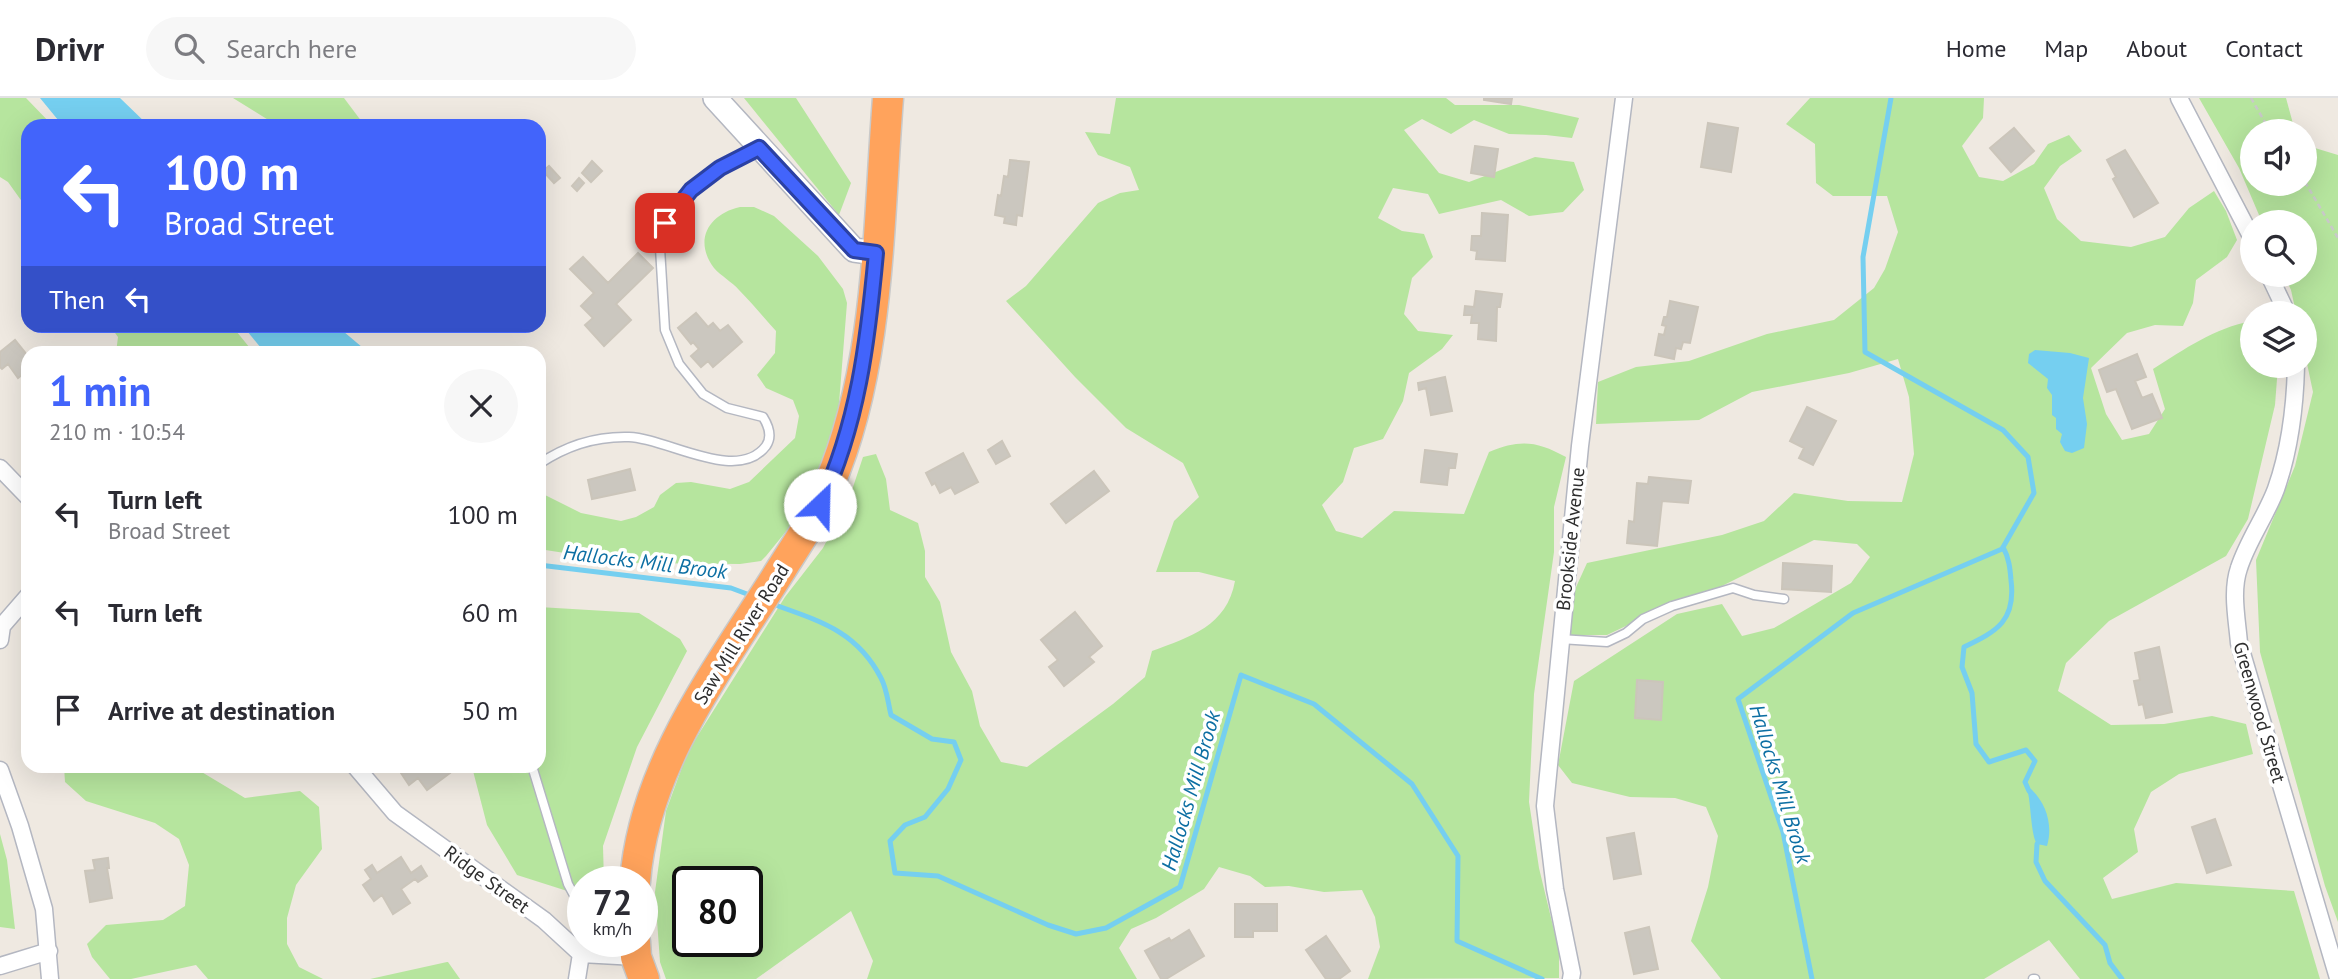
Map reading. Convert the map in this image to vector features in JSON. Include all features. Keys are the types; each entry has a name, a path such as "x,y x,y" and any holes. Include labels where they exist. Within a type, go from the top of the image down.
{"highway":[{"name":"Saw Mill River Road","path":"636,866 649,805 687,719 811,523 840,459 851,423 870,327 888,98"}],"street":[{"path":"715,98 854,250 876,253"},
{"name":"Brookside Avenue","path":"1571,979 1555,889 1545,806 1580,446 1624,98"},
{"path":"2179,98 2240,216"},
{"name":"Greenwood Street","path":"2296,378 2295,404 2284,458 2275,490 2238,569 2235,601 2239,643 2338,978"},
{"path":"0,468 21,490"},
{"path":"0,640 2,626 21,604"},
{"path":"0,770 20,826 44,909 50,979"},
{"name":"Ridge Street","path":"361,773 395,813 544,920 567,941"},
{"path":"0,966 49,951"},
{"path":"578,979 581,957"}],"lane":[{"path":"546,459 559,450 594,439 632,437 709,458 738,462 757,456 769,443 769,427 763,416 727,408 703,394 679,364 665,331 660,248 665,223 691,190 720,168 759,148"},
{"path":"1560,639 1607,642 1626,633 1643,619 1672,606 1733,588 1754,595 1784,599"},
{"path":"534,773 567,881"}],"path":[{"path":"2251,98 2263,119"},
{"path":"2313,196 2338,238"}],"green space":[{"path":"0,98 26,98 46,119 21,119 21,200 8,182 0,177"},
{"path":"233,98 344,98 360,119 267,119"},
{"path":"744,98 796,98 851,183 839,215"},
{"path":"1116,98 1446,98 1455,105 1519,105 1579,118 1572,138 1509,134 1474,120 1451,134 1422,119 1404,130 1439,173 1469,182 1535,157 1574,162 1584,190 1563,212 1529,216 1501,200 1439,214 1428,194 1393,188 1378,218 1402,231 1424,234 1433,257 1412,278 1404,314 1418,331 1453,335 1442,349 1409,373 1403,401 1383,439 1354,448 1343,482 1322,505 1336,531 1362,538 1394,511 1464,514 1489,452 1510,445 1528,444 1566,457 1554,507 1554,552 1534,694 1529,802 1539,868 1559,951 1559,978 1368,979 1380,947 1375,917 1362,890 1324,892 1289,886 1265,887 1250,876 1219,867 1204,889 1156,918 1131,929 1119,948 1137,979 867,979 873,961 851,911 756,979 666,979 660,962 658,870 666,811 688,751 785,597 823,548 851,493 863,457 876,454 886,479 890,510 918,523 925,551 925,577 940,602 951,652 972,691 980,726 1001,762 1027,767 1145,677 1152,651 1205,628 1224,609 1231,596 1235,581 1199,572 1156,572 1174,521 1199,497 1183,463 1126,428 1006,301 1026,286 1098,203 1120,193 1139,190 1130,167 1098,155 1085,132 1110,134"},
{"path":"1810,98 1984,98 1983,118 1962,146 1979,177 2003,181 2034,164 2048,144 2069,135 2082,151 2060,166 2044,188 2057,219 2081,241 2131,247 2165,237 2189,208 2214,191 2226,211 2237,240 2227,257 2196,280 2193,303 2183,326 2155,325 2127,333 2091,368 2106,414 2122,440 2149,434 2165,409 2153,369 2212,334 2240,324 2240,378 2277,378 2275,405 2248,519 2226,556 2109,621 2066,663 2058,691 2111,725 2164,724 2212,716 2246,724 2253,754 2179,774 2151,792 2134,829 2138,852 2103,878 2112,899 2176,883 2294,891 2320,979 2080,979 2049,940 1984,979 1721,979 1691,941 1708,887 1718,836 1706,807 1675,798 1630,797 1572,783 1558,765 1574,681 1677,614 1722,604 1742,636 1774,628 1851,583 1870,557 1857,544 1814,540 1720,587 1674,603 1607,635 1567,635 1572,596 1587,563 1722,535 1764,521 1794,493 1848,501 1902,502 1914,454 1909,397 1898,359 1849,373 1752,392 1699,420 1596,424 1598,382 1636,367 1689,361 1767,334 1834,320 1874,288 1885,269 1898,232 1887,196 1833,196 1816,183 1815,144 1786,124"},
{"path":"2199,98 2286,98 2292,119 2240,119 2240,170"},
{"path":"2317,149 2338,155 2338,922 2325,886 2260,652 2256,560 2295,466 2313,392 2310,378 2317,378 2317,301 2293,301 2290,287 2317,287 2317,210 2257,210 2251,196 2317,196"},
{"path":"754,207 774,216 818,256 843,289 847,303 838,416 814,487 788,529 761,561 740,564 629,563 546,550 546,496 581,513 621,521 636,517 654,507 660,495 676,483 691,482 730,489 749,482 795,438 799,416 793,400 766,388 757,375 775,353 776,331 736,287 714,268 705,248 705,238 713,222 729,210"},
{"path":"115,333 238,333 248,346 117,346 118,337"},
{"path":"546,607 639,613 680,639 687,651 637,747 603,846 604,866 567,866 567,891 517,875 487,825 474,773 546,773"},
{"path":"64,773 203,773 245,798 300,791 319,807 322,849 296,885 287,918 287,944 299,967 323,979 208,979 196,965 131,979 110,979 92,957 87,944 106,925 163,920 185,906 189,865 179,839 155,823 86,801 65,782"},
{"path":"0,834 7,860 15,929 0,927"},
{"path":"447,962 460,979 370,979"}],"water":[{"path":"40,98 120,98 142,119 57,119"},
{"path":"249,333 345,333 361,346 259,346"},
{"path":"2035,350 2070,353 2089,358 2083,398 2087,424 2084,448 2072,453 2065,451 2060,442 2062,434 2056,429 2056,418 2052,415 2052,395 2047,388 2048,379 2028,363 2029,354"},
{"path":"2031,789 2045,808 2049,823 2047,846 2037,844 2035,840 2028,793"}],"building":[{"path":"1484,98 1512,98 1511,104"},
{"path":"1708,123 1738,128 1731,172 1701,167"},
{"path":"2014,128 2034,151 2011,172 1990,148"},
{"path":"1475,146 1498,149 1494,177 1471,173"},
{"path":"2125,150 2158,203 2134,217 2113,179 2116,177 2107,160"},
{"path":"1010,160 1029,162 1022,216 1017,215 1016,225 1004,223 1005,217 995,215 1004,176 1008,177"},
{"path":"592,161 602,171 591,182 582,173"},
{"path":"549,166 560,178 554,183 546,174"},
{"path":"579,178 584,183 577,191 572,186"},
{"path":"1482,213 1508,215 1505,261 1476,259 1477,251 1471,250 1472,236 1481,236"},
{"path":"638,253 653,268 616,304 631,320 604,346 585,325 593,318 581,306 594,293 570,269 583,257 608,283"},
{"path":"1476,291 1502,294 1500,307 1497,307 1496,341 1478,339 1479,323 1471,323 1472,315 1464,315 1465,306 1474,307"},
{"path":"1670,301 1698,307 1690,343 1683,342 1681,349 1676,348 1674,359 1655,355 1659,334 1664,335 1666,326 1662,325 1664,317 1667,317"},
{"path":"696,313 708,327 713,323 720,331 728,325 742,342 713,367 708,361 701,367 691,356 699,349 693,342 691,344 678,328"},
{"path":"15,340 21,347 21,376 18,378 8,364 2,369 0,367 0,352"},
{"path":"2137,354 2146,377 2135,381 2142,398 2152,394 2162,418 2132,429 2116,389 2107,392 2099,370"},
{"path":"1445,377 1452,411 1431,415 1426,388 1419,390 1418,383"},
{"path":"1807,407 1836,421 1813,465 1799,458 1804,448 1790,441"},
{"path":"1002,441 1010,456 996,464 988,450"},
{"path":"1425,450 1457,454 1455,468 1449,468 1447,485 1421,482"},
{"path":"963,453 978,482 955,494 951,487 940,493 926,473"},
{"path":"630,469 635,490 592,499 588,480"},
{"path":"1094,471 1109,491 1066,523 1051,504"},
{"path":"1649,477 1691,481 1688,503 1662,501 1657,546 1627,543 1629,521 1634,522 1637,483 1648,484"},
{"path":"1783,563 1832,566 1831,592 1782,589"},
{"path":"1075,612 1102,646 1089,657 1094,662 1064,686 1049,667 1058,660 1041,640"},
{"path":"2159,647 2172,712 2146,718 2143,704 2139,705 2134,681 2140,680 2135,653"},
{"path":"1637,680 1663,682 1661,720 1635,718"},
{"path":"401,773 450,773 427,790 418,778 409,785"},
{"path":"2215,819 2231,865 2207,873 2192,827"},
{"path":"1634,833 1641,874 1614,879 1607,838"},
{"path":"401,857 411,873 421,866 427,876 418,882 415,879 401,889 410,903 393,914 382,895 374,901 363,885 371,879 365,870 372,865 377,873"},
{"path":"108,858 112,898 90,902 85,871 95,870 93,860"},
{"path":"1235,904 1277,904 1277,931 1253,931 1253,937 1235,937"},
{"path":"1649,927 1658,969 1634,974 1625,933"},
{"path":"1189,930 1204,956 1166,979 1161,979 1145,951 1169,938 1171,941"},
{"path":"1326,936 1350,971 1339,979 1326,979 1306,950"}],"waterway":[{"name":"Hallocks Mill Brook","path":"1812,979 1783,832 1738,699 1853,613 2002,549 2034,493 2028,457 2003,430 1865,352 1863,257 1891,98"},
{"path":"2003,547 2010,571 2011,605 2007,615 1995,629 1964,647 1962,667 1972,693 1976,744 1989,762 2026,750 2035,761 2025,782 2029,791"},
{"name":"Hallocks Mill Brook","path":"546,566 731,588 747,594"},
{"name":"Hallocks Mill Brook","path":"778,606 838,631 862,650 881,678 891,715 932,739 954,742 961,760 948,789 925,817 905,825 890,841 895,873 938,876 1048,925 1076,934 1106,928 1180,887 1241,675 1314,704 1412,784 1458,856 1457,941 1542,979"},
{"path":"2037,844 2036,862 2045,881 2105,945 2110,963 2122,979"}],"route":[{"path":"665,223 691,190 720,168 759,148 854,250 876,253 870,327 851,423 840,459 820,505"}]}
